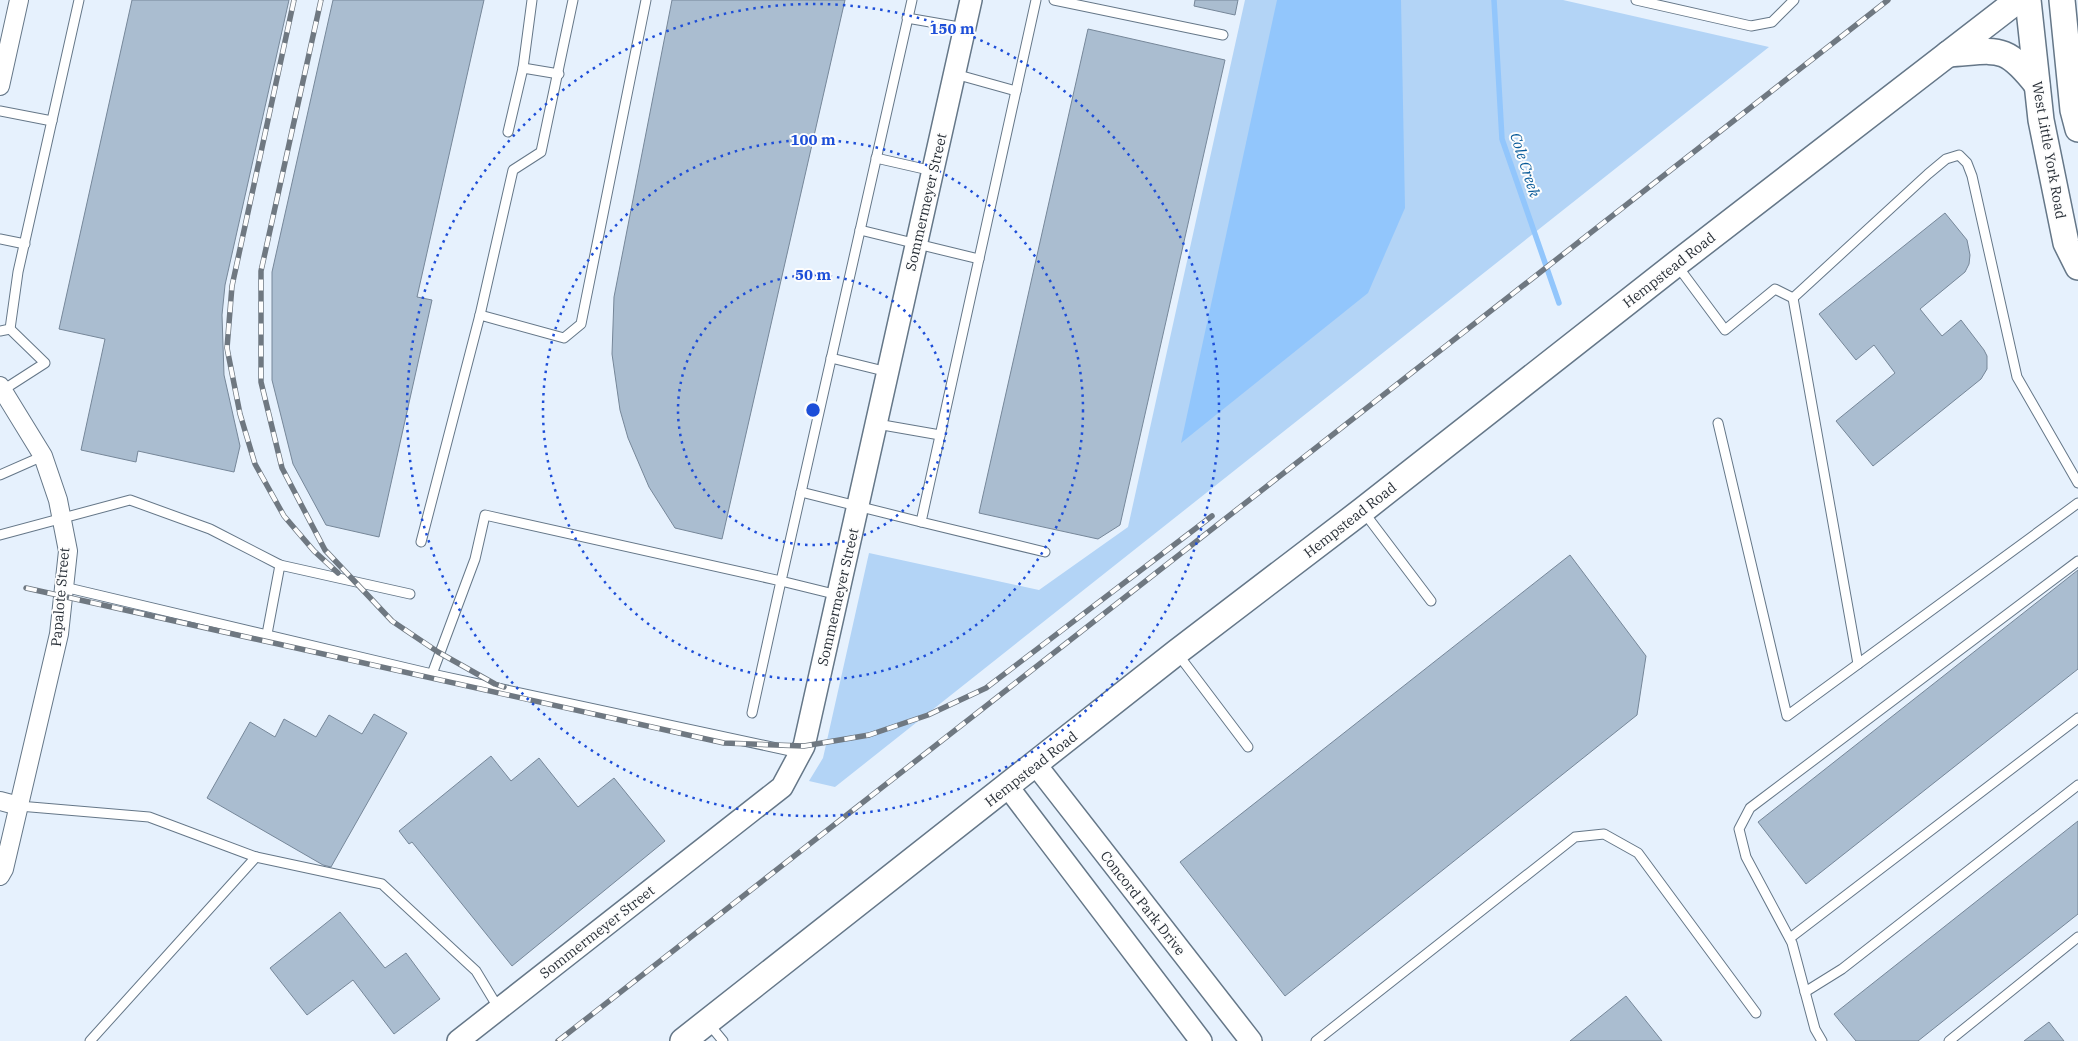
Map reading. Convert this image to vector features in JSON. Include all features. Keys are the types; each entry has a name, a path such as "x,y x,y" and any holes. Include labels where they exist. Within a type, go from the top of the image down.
{"main road":[{"name":"Hempstead Road","path":"683,1041 1008,788 1177,652 1363,510 1676,264 2018,0"},
{"name":"West Little York Road","path":"2028,0 2041,120 2066,243 2078,267"},
{"path":"2062,0 2073,110 2078,129"},
{"path":"1948,54 1995,51 2010,56 2020,63 2037,85"}],"street":[{"path":"0,86 2,65 19,0"},
{"name":"Sommermeyer Street","path":"458,1041 782,786 801,753 839,596 971,0"},
{"name":"Papalote Street","path":"0,876 4,869 60,634 68,551 61,517 43,456 1,388"},
{"name":"Concord Park Drive","path":"1036,765 1251,1041"},
{"path":"1008,788 1201,1041"},
{"path":"0,801 19,806"}],"lane":[{"path":"10,329 25,244 80,0"},
{"path":"508,132 523,68 532,0"},
{"path":"422,542 480,315 513,170 541,152 574,0"},
{"path":"480,315 564,338 581,324 646,0"},
{"path":"752,713 912,0"},
{"path":"921,522 1036,0"},
{"path":"1054,0 1223,35"},
{"path":"1636,0 1751,26 1772,22 1794,0"},
{"path":"908,18 965,28"},
{"path":"523,68 559,74"},
{"path":"955,74 1016,91"},
{"path":"0,111 52,122"},
{"path":"1793,298 1928,174 1946,159 1959,155 1967,163 1972,176 2017,377 2078,483"},
{"path":"876,158 933,171"},
{"path":"860,230 979,259"},
{"path":"0,239 25,244"},
{"path":"1676,264 1725,330 1776,289 1793,298"},
{"path":"1793,298 1858,664"},
{"path":"0,331 10,329"},
{"path":"1,388 45,363 10,329"},
{"path":"831,358 889,372"},
{"path":"1718,423 1788,716 2078,503"},
{"path":"877,424 940,435"},
{"path":"0,475 43,456"},
{"path":"801,492 858,508 1045,552"},
{"path":"0,535 61,517 130,500 210,529 280,565 410,594"},
{"path":"1363,510 1432,600"},
{"path":"432,674 475,559 485,515 781,581 839,596"},
{"path":"1822,1041 1815,1029 1790,938 1746,857 1739,829 1750,808 2078,561"},
{"path":"266,634 280,565"},
{"path":"64,587 432,674 801,753"},
{"path":"1177,652 1248,747"},
{"path":"1790,938 2078,718"},
{"path":"1805,992 1842,969 2078,785"},
{"path":"19,806 149,817 256,857 382,884 476,971 500,1009"},
{"path":"1316,1041 1575,837 1604,834 1638,853 1756,1013"},
{"path":"90,1041 256,857"},
{"path":"1949,1041 2078,937"},
{"path":"708,1022 723,1041"}],"shaded area":[{"path":"1245,0 1563,0 1769,47 835,787 809,781 823,758 869,553 1039,590 1128,527"},
{"path":"1277,0 1401,0 1405,208 1368,293 1181,443"}],"building":[{"path":"132,0 289,0 225,285 222,315 224,375 240,446 234,472 138,451 136,462 81,450 105,339 59,329"},
{"path":"333,0 484,0 417,297 432,300 379,537 326,525 293,464 272,380 272,272"},
{"path":"672,0 845,0 722,539 675,528 649,487 628,438 620,410 612,354 614,297"},
{"path":"1195,0 1238,0 1235,15 1194,6"},
{"path":"1088,29 1225,60 1120,525 1098,539 979,513"},
{"path":"1945,213 1967,240 1970,255 1969,264 1965,272 1920,309 1942,336 1961,320 1984,350 1987,356 1987,369 1981,379 1873,466 1836,421 1895,373 1874,345 1856,360 1819,314"},
{"path":"1570,555 1646,656 1637,715 1285,996 1180,862"},
{"path":"2078,570 2078,669 1806,884 1758,822"},
{"path":"374,714 407,733 331,867 323,865 207,798 250,722 275,737 284,719 316,737 329,715 362,734"},
{"path":"491,756 511,781 539,758 578,807 614,778 665,841 512,966 412,842 409,844 399,831"},
{"path":"2078,821 2078,914 1918,1041 1856,1041 1834,1014"},
{"path":"340,912 385,968 406,953 440,999 394,1034 353,980 307,1015 270,968"},
{"path":"1626,996 1662,1041 1570,1041"},
{"path":"2049,1022 2064,1041 2024,1041"}],"waterway":[{"name":"Cole Creek","path":"1494,0 1502,139 1559,303"}],"railway":[{"path":"294,0 232,286 227,348 240,414 255,464 284,516 314,551 338,573"},
{"path":"321,0 261,271 261,382 282,468 325,550 392,621 438,652 495,684 504,687"},
{"path":"558,1041 1888,0"},
{"path":"26,588 724,743 804,746 869,735 928,715 986,688 1212,516"}]}
